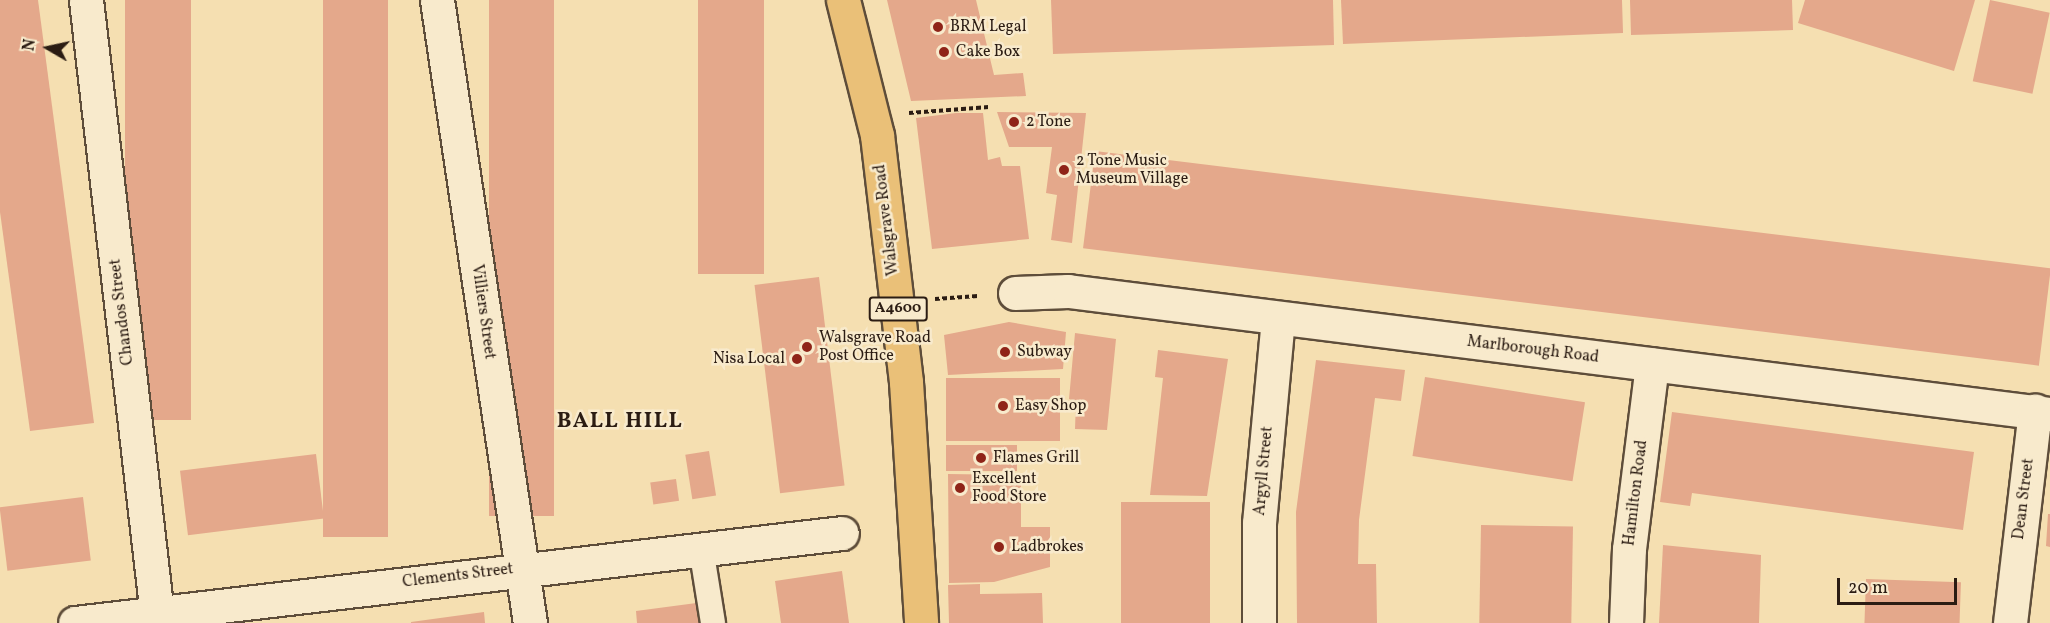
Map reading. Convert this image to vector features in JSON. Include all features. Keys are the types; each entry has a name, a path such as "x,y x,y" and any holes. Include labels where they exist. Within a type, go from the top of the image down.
{"highway":[{"name":"Walsgrave Road","path":"843,0 872,117 906,382 921,623"}],"street":[{"name":"Chandos Street","path":"86,0 158,619"},
{"name":"Villiers Street","path":"437,0 530,623"},
{"name":"Marlborough Road","path":"1015,293 1068,291 1278,319 2042,412"},
{"name":"Argyll Street","path":"1259,623 1258,523 1278,319"},
{"name":"Hamilton Road","path":"1626,623 1629,549 1652,364"},
{"name":"Dean Street","path":"2010,623 2042,412"},
{"name":"Clements Street","path":"75,623 158,619 522,568 842,533"}],"lane":[{"path":"701,548 713,623"}],"path":[{"path":"872,117 989,108"},
{"path":"928,300 1015,293"}],"building":[{"path":"0,0 38,0 94,423 30,431 0,212"},
{"path":"125,0 191,0 191,420 125,420"},
{"path":"323,0 388,0 388,537 323,537"},
{"path":"489,0 554,0 554,516 489,516"},
{"path":"698,0 764,0 764,274 698,274"},
{"path":"887,0 976,0 994,75 1023,73 1026,96 911,101"},
{"path":"1051,0 1333,0 1334,45 1053,54"},
{"path":"1341,0 1622,0 1623,33 1343,44"},
{"path":"1630,0 1792,0 1793,30 1631,35"},
{"path":"1805,0 1975,0 1954,71 1798,23"},
{"path":"1990,0 2050,13 2032,94 1973,81"},
{"name":"2 Tone Music Museum Village","path":"997,112 1086,113 1072,243 1051,240 1057,195 1046,193 1052,147 1009,147"},
{"path":"956,113 983,113 988,160 1000,157 1002,166 1020,166 1029,239 932,249 916,118"},
{"path":"1095,151 2050,268 2039,366 1083,248"},
{"path":"819,277 845,485 780,493 754,285"},
{"name":"Subway","path":"1009,322 1066,332 1063,369 948,375 944,335"},
{"path":"1075,333 1116,339 1107,430 1075,429 1076,401 1069,399"},
{"path":"1158,350 1228,359 1207,496 1150,495 1163,378 1155,377"},
{"path":"1316,360 1405,370 1401,401 1375,398 1359,520 1358,564 1376,564 1377,623 1297,623 1296,512"},
{"path":"1425,377 1585,402 1572,481 1412,456"},
{"name":"Easy Shop","path":"946,378 1060,378 1060,441 946,441"},
{"path":"1672,412 1974,452 1963,530 1692,493 1690,506 1660,502"},
{"name":"Flames Grill","path":"946,445 1017,445 1017,471 946,471"},
{"path":"709,451 716,495 692,499 685,455"},
{"path":"316,454 324,519 188,535 180,471"},
{"path":"948,474 1021,475 1021,527 1050,527 1050,567 994,582 949,583"},
{"path":"676,479 679,501 653,504 650,483"},
{"path":"83,497 91,561 7,571 0,507"},
{"path":"1121,502 1210,502 1210,623 1121,623"},
{"path":"2048,514 2050,514 2050,547 2046,546"},
{"path":"1481,525 1573,527 1571,623 1479,623"},
{"path":"1663,545 1761,555 1759,623 1659,623"},
{"path":"842,571 849,623 781,623 775,581"},
{"path":"1866,579 1961,582 1960,623 1864,623"},
{"path":"980,584 980,594 1042,593 1043,623 949,623 948,585"},
{"path":"704,602 707,623 637,623 636,611"},
{"path":"484,612 485,623 411,623 411,622"}],"place":[{"name":"BRM Legal","path":"938,27"},
{"name":"Cake Box","path":"944,52"},
{"name":"2 Tone","path":"1014,122"},
{"name":"2 Tone Music Museum Village","path":"1064,170"},
{"name":"Walsgrave Road Post Office","path":"807,347"},
{"name":"Subway","path":"1005,352"},
{"name":"Nisa Local","path":"797,359"},
{"name":"Easy Shop","path":"1003,406"},
{"name":"Flames Grill","path":"981,458"},
{"name":"Excellent Food Store","path":"960,488"},
{"name":"Ladbrokes","path":"999,547"}],"district":[{"name":"BALL HILL","path":"620,422"}]}
